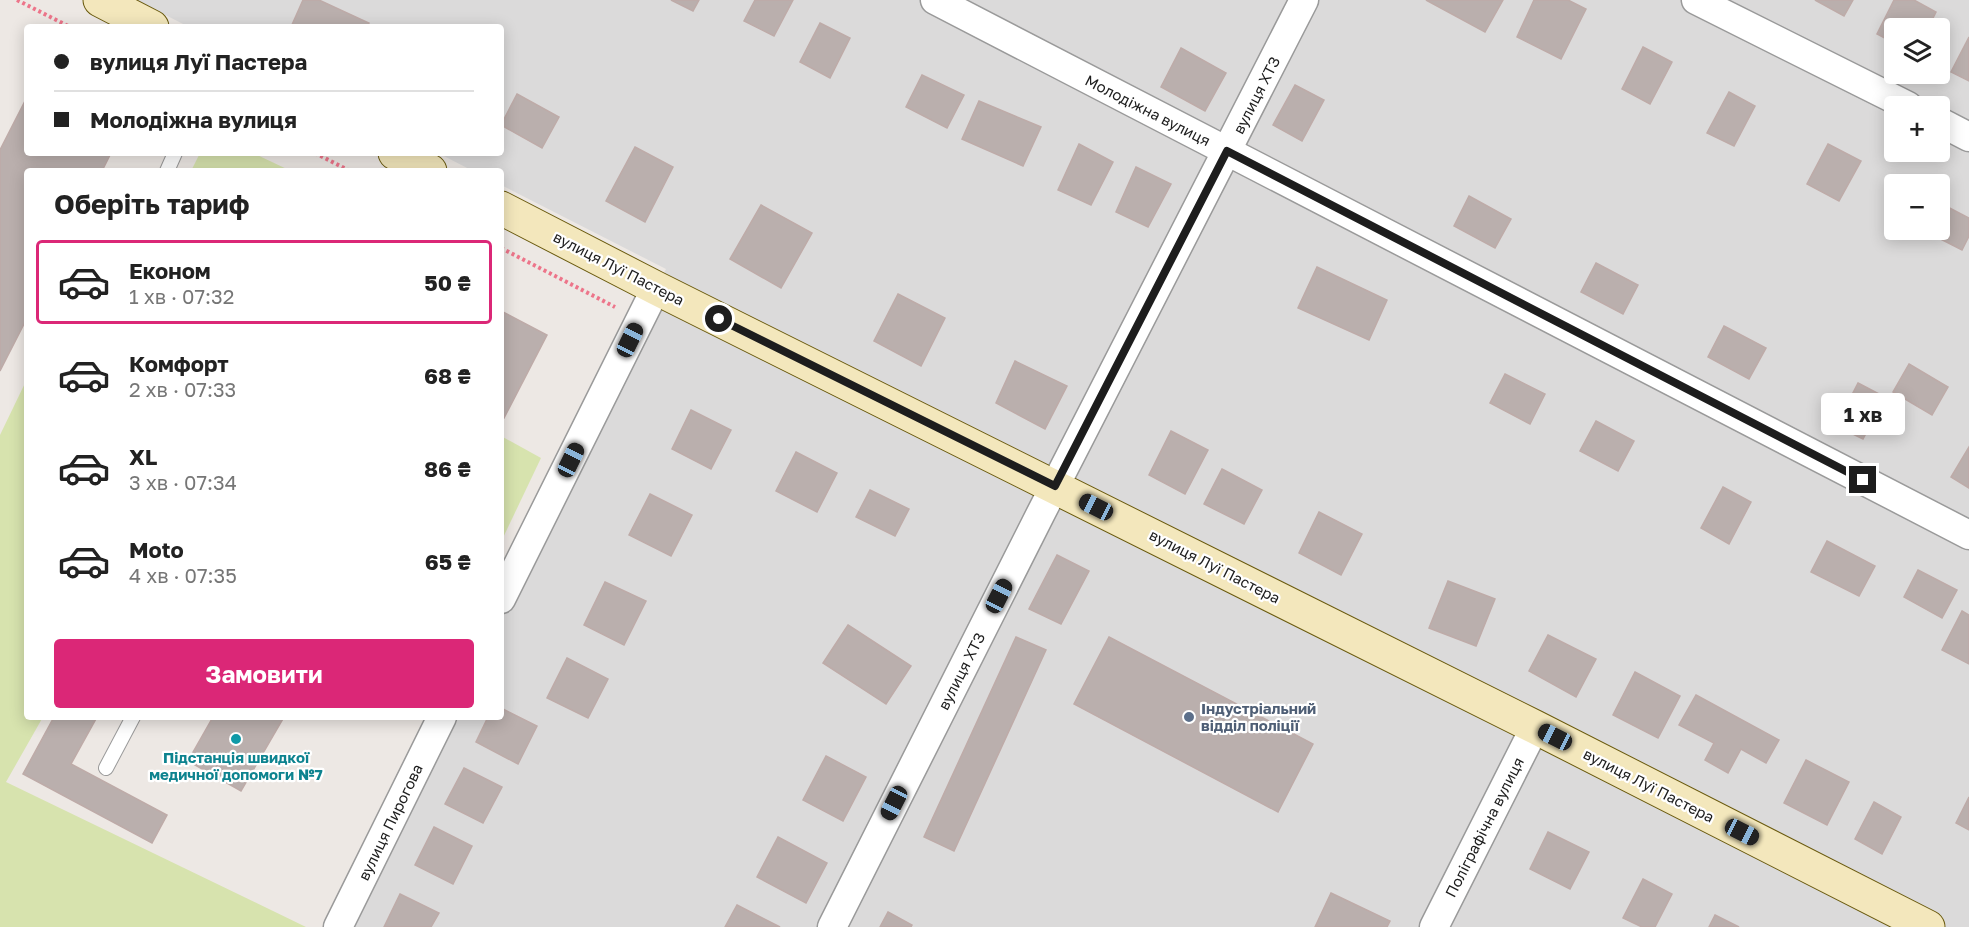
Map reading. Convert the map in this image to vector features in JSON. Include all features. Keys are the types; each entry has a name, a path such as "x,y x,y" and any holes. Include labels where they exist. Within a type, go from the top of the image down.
{"street":[{"path":"100,0 146,24"},
{"name":"Молодіжна вулиця","path":"935,0 1969,535"},
{"name":"вулиця ХТЗ","path":"832,927 1304,0"},
{"path":"1696,0 1888,96"},
{"path":"1950,127 1969,137"},
{"path":"401,156 424,168"},
{"name":"вулиця Луї Пастера","path":"504,210 1928,927"},
{"path":"504,593 656,288"},
{"name":"вулиця Пирогова","path":"338,927 441,720"},
{"name":"Поліграфічна вулиця","path":"1434,927 1534,727"}],"lane":[{"path":"106,768 131,720"}],"path":[{"path":"17,0 64,24"},
{"path":"321,156 344,168"}],"shaded area":[{"path":"136,0 1969,0 1969,927 327,927 433,720 504,720 504,583 666,269 504,187 504,168 467,168 444,156 504,156 504,24 183,24"}],"green space":[{"path":"198,156 259,156 285,168 192,168"},
{"path":"24,385 24,720 41,720 6,782 306,927 0,927 0,435"},
{"path":"504,438 541,458 504,536"}],"building":[{"path":"303,0 319,0 369,23 368,24 292,24"},
{"path":"671,0 699,0 693,11"},
{"path":"755,0 793,0 774,36 744,21"},
{"path":"1426,0 1503,0 1485,32"},
{"path":"1534,0 1568,0 1586,9 1561,59 1517,37"},
{"path":"1815,0 1853,0 1844,16"},
{"path":"1894,0 1914,0 1936,12 1933,18 1885,18"},
{"path":"1884,20 1884,38 1877,34"},
{"path":"820,23 850,38 830,78 800,62"},
{"path":"1969,37 1969,81 1951,72"},
{"path":"1643,47 1672,62 1650,104 1622,89"},
{"path":"1181,48 1226,73 1205,111 1161,87"},
{"path":"922,75 964,95 947,128 906,107"},
{"path":"1295,85 1324,100 1302,141 1273,125"},
{"path":"1729,92 1755,106 1734,146 1707,133"},
{"path":"517,94 559,117 542,148 504,127 504,119"},
{"path":"979,101 1041,127 1023,166 962,139"},
{"path":"24,103 24,156 110,156 104,168 24,168 24,324 0,371 0,150"},
{"path":"1079,144 1113,162 1091,205 1058,190"},
{"path":"1828,144 1861,161 1839,201 1807,184"},
{"path":"635,147 673,167 645,222 606,201"},
{"path":"1136,167 1171,184 1148,227 1116,212"},
{"path":"1469,196 1511,219 1495,248 1454,226"},
{"path":"761,205 812,233 781,288 730,259"},
{"path":"1950,208 1969,218 1969,236 1962,250 1942,240 1950,240"},
{"path":"1596,263 1638,285 1623,314 1581,292"},
{"path":"1317,267 1387,300 1369,340 1298,308"},
{"path":"898,294 945,318 921,366 874,341"},
{"path":"504,313 547,335 504,418"},
{"path":"1724,326 1766,348 1749,379 1708,357"},
{"path":"1015,361 1067,386 1045,429 996,403"},
{"path":"1909,364 1948,387 1932,415 1893,392"},
{"path":"1505,374 1545,394 1530,424 1490,403"},
{"path":"1858,383 1885,397 1863,439 1836,426"},
{"path":"691,410 731,430 711,469 672,449"},
{"path":"1596,421 1634,441 1618,471 1580,451"},
{"path":"1171,431 1208,450 1185,494 1149,475"},
{"path":"1969,447 1969,488 1951,477"},
{"path":"796,452 837,473 817,512 776,491"},
{"path":"1222,469 1262,490 1244,524 1204,504"},
{"path":"1723,487 1751,502 1729,544 1701,528"},
{"path":"870,490 909,509 895,536 856,517"},
{"path":"650,494 692,515 671,556 629,535"},
{"path":"1319,512 1362,534 1341,575 1299,553"},
{"path":"1827,541 1875,566 1859,596 1811,572"},
{"path":"1057,555 1089,571 1061,624 1029,609"},
{"path":"1918,570 1957,590 1942,618 1904,597"},
{"path":"1448,581 1495,599 1476,646 1429,628"},
{"path":"605,582 646,601 624,645 584,625"},
{"path":"1962,611 1969,615 1969,664 1942,650"},
{"path":"848,625 911,666 886,704 823,663"},
{"path":"1548,635 1596,659 1576,697 1529,671"},
{"path":"1016,637 1046,650 954,851 924,837"},
{"path":"1109,637 1313,744 1278,812 1074,704"},
{"path":"567,658 608,679 588,718 547,698"},
{"path":"1635,672 1680,696 1658,738 1613,715"},
{"path":"1696,695 1779,740 1766,763 1741,749 1728,773 1705,760 1714,743 1679,725"},
{"path":"504,710 537,726 518,764 476,742 487,720 504,720"},
{"path":"52,720 95,720 71,764 167,815 152,843 23,774"},
{"name":"Підстанція швидкої медичної допомоги №7","path":"211,720 282,720 241,791 188,761"},
{"path":"826,756 866,777 843,821 803,800"},
{"path":"1806,760 1849,782 1827,825 1784,803"},
{"path":"464,768 502,787 483,823 445,804"},
{"path":"1969,797 1969,830 1956,823"},
{"path":"1874,802 1901,817 1882,854 1855,839"},
{"path":"434,827 472,846 453,884 415,865"},
{"path":"1548,832 1589,852 1570,889 1530,869"},
{"path":"778,837 827,863 806,903 757,877"},
{"path":"1643,879 1672,894 1655,927 1642,927 1623,918"},
{"path":"1331,893 1390,921 1387,927 1315,927"},
{"path":"400,894 439,913 431,927 384,927"},
{"path":"737,905 780,927 725,927"},
{"path":"888,912 912,925 911,927 880,927"},
{"path":"1715,915 1739,927 1709,927"}],"place":[{"name":"Індустріальний відділ поліції","path":"1189,717"},
{"name":"Підстанція швидкої медичної допомоги №7","path":"236,739"}],"route":[{"path":"719,319 1055,486 1227,151 1863,480"}]}
